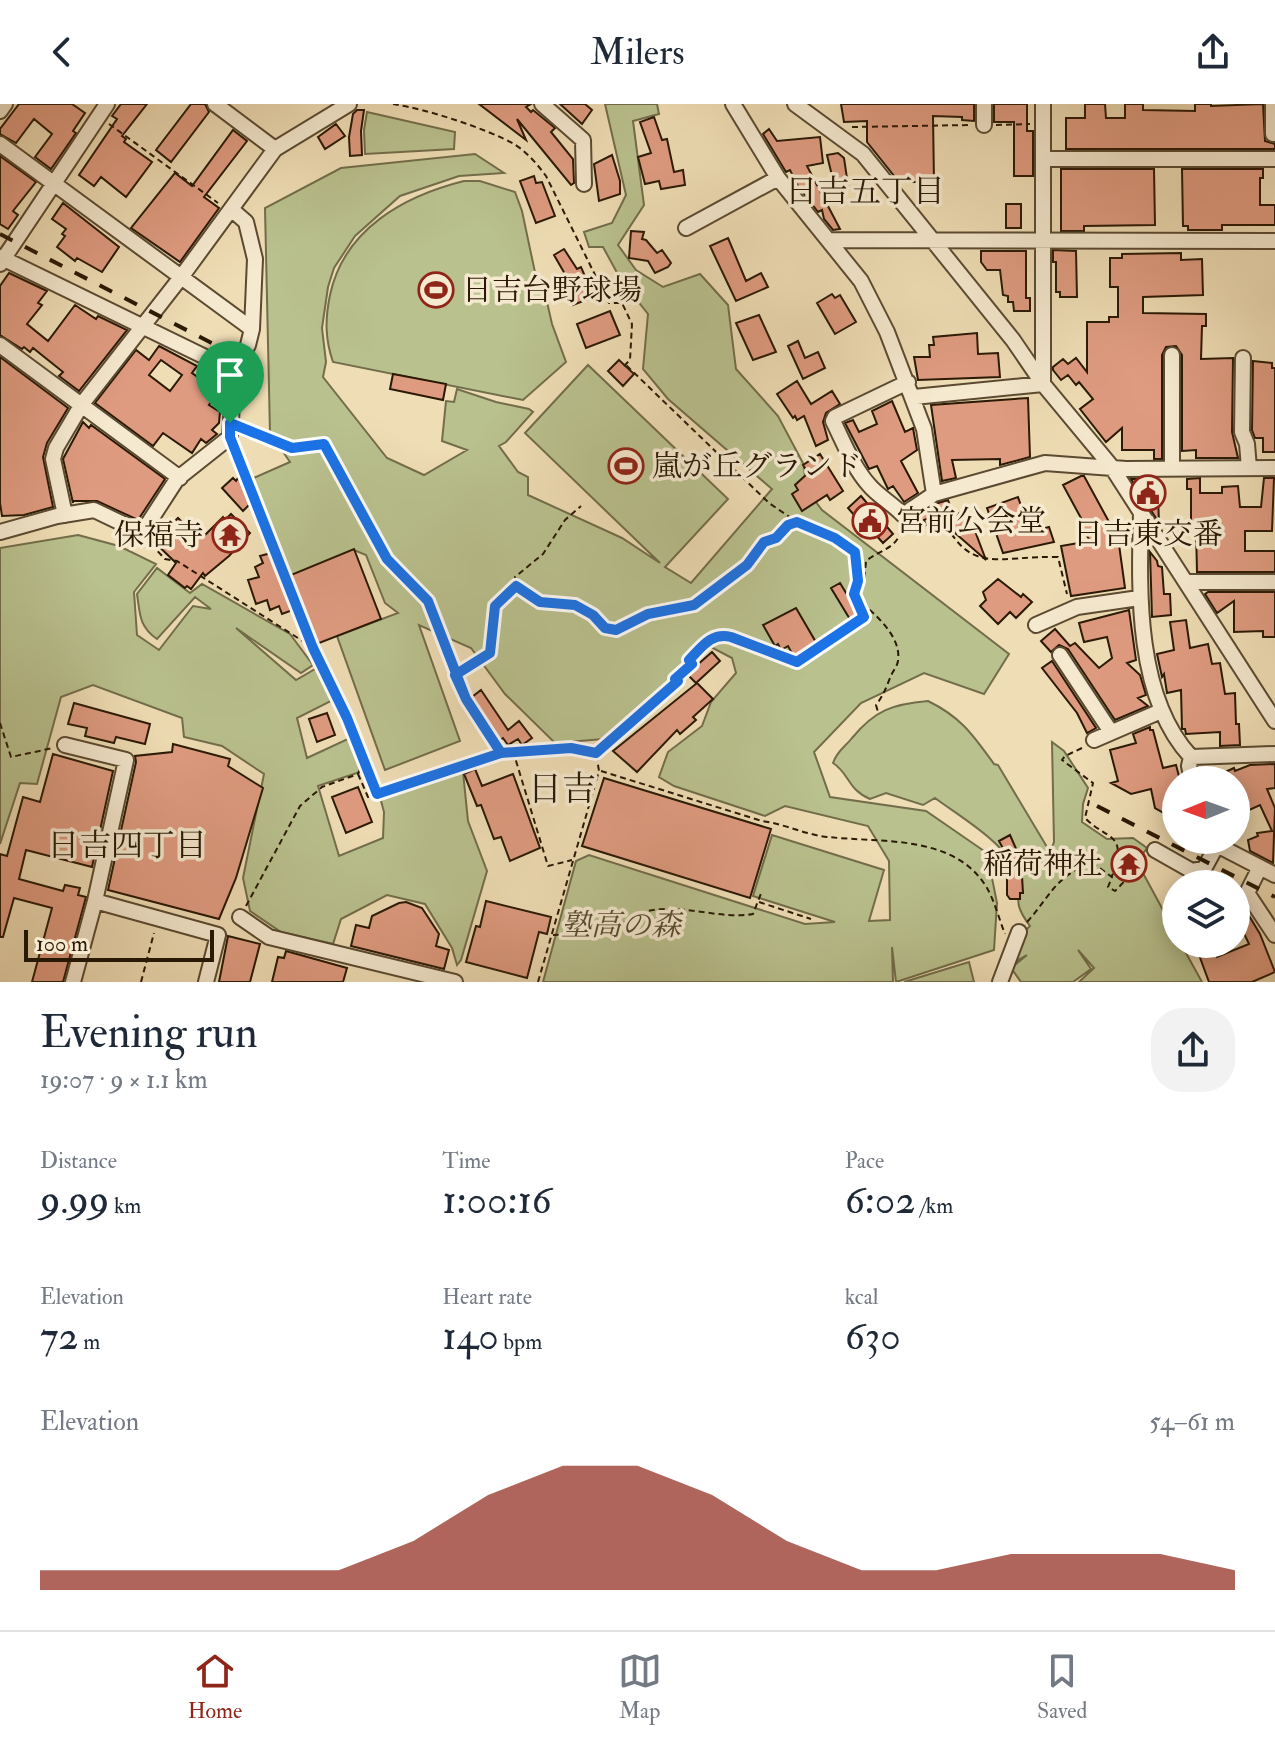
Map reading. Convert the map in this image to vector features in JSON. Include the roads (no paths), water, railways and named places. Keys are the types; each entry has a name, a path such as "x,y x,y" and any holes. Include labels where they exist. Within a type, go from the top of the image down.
{"street":[{"path":"0,111 5,104"},
{"path":"215,104 275,149"},
{"path":"65,515 53,459 56,448 82,404 182,276 275,149 349,104"},
{"path":"542,104 583,140 584,184"},
{"path":"733,104 778,178 861,281 887,332 914,397 924,429 934,494"},
{"path":"795,104 863,154 1013,340 1043,384 1111,466 1186,582 1268,699 1275,721"},
{"path":"984,104 984,125"},
{"path":"1043,104 1043,384"},
{"path":"1273,104 1275,134"},
{"path":"103,110 1,260 142,324 234,371"},
{"path":"0,144 252,329"},
{"path":"1043,159 1275,159"},
{"path":"686,228 778,178"},
{"path":"0,532 94,510 142,533 180,478 230,430 234,371 248,345 252,329 254,246 246,222 230,210"},
{"path":"829,240 1275,241"},
{"path":"0,345 180,478"},
{"path":"1172,355 1172,469"},
{"path":"1243,358 1242,432 1247,444 1249,468"},
{"path":"908,382 835,417 833,421 858,470 871,488 889,500 903,515 934,494 1045,463 1126,469 1275,468"},
{"path":"914,397 1043,384"},
{"path":"1141,512 1139,598 1143,631 1161,711 1191,757 1189,766"},
{"path":"1186,582 1275,582"},
{"path":"1036,625 1072,609 1139,598"},
{"path":"1060,655 1111,732"},
{"path":"1094,740 1161,711"},
{"path":"65,745 126,760 95,901 73,982"},
{"path":"1191,757 1275,754"},
{"path":"1155,850 1192,871 1204,869 1211,854"},
{"path":"1237,854 1275,875"},
{"path":"1260,867 1247,893 1275,935"},
{"path":"95,901 218,935 206,982"},
{"path":"240,917 269,937 455,982"},
{"path":"1000,982 1019,932"}],"railway":[{"path":"0,234 272,374"},
{"path":"1097,806 1275,897"}],"place":[{"name":"日吉台野球場","path":"436,290"},
{"name":"嵐が丘グランド","path":"626,466"},
{"name":"日吉東交番","path":"1148,493"},
{"name":"宮前公会堂","path":"870,521"},
{"name":"保福寺","path":"230,535"},
{"name":"稲荷神社","path":"1129,864"}],"district":[{"name":"日吉五丁目","path":"865,192"},
{"name":"日吉","path":"562,789"},
{"name":"日吉四丁目","path":"127,846"}],"park label":[{"name":"塾高の森","path":"621,925"}]}
